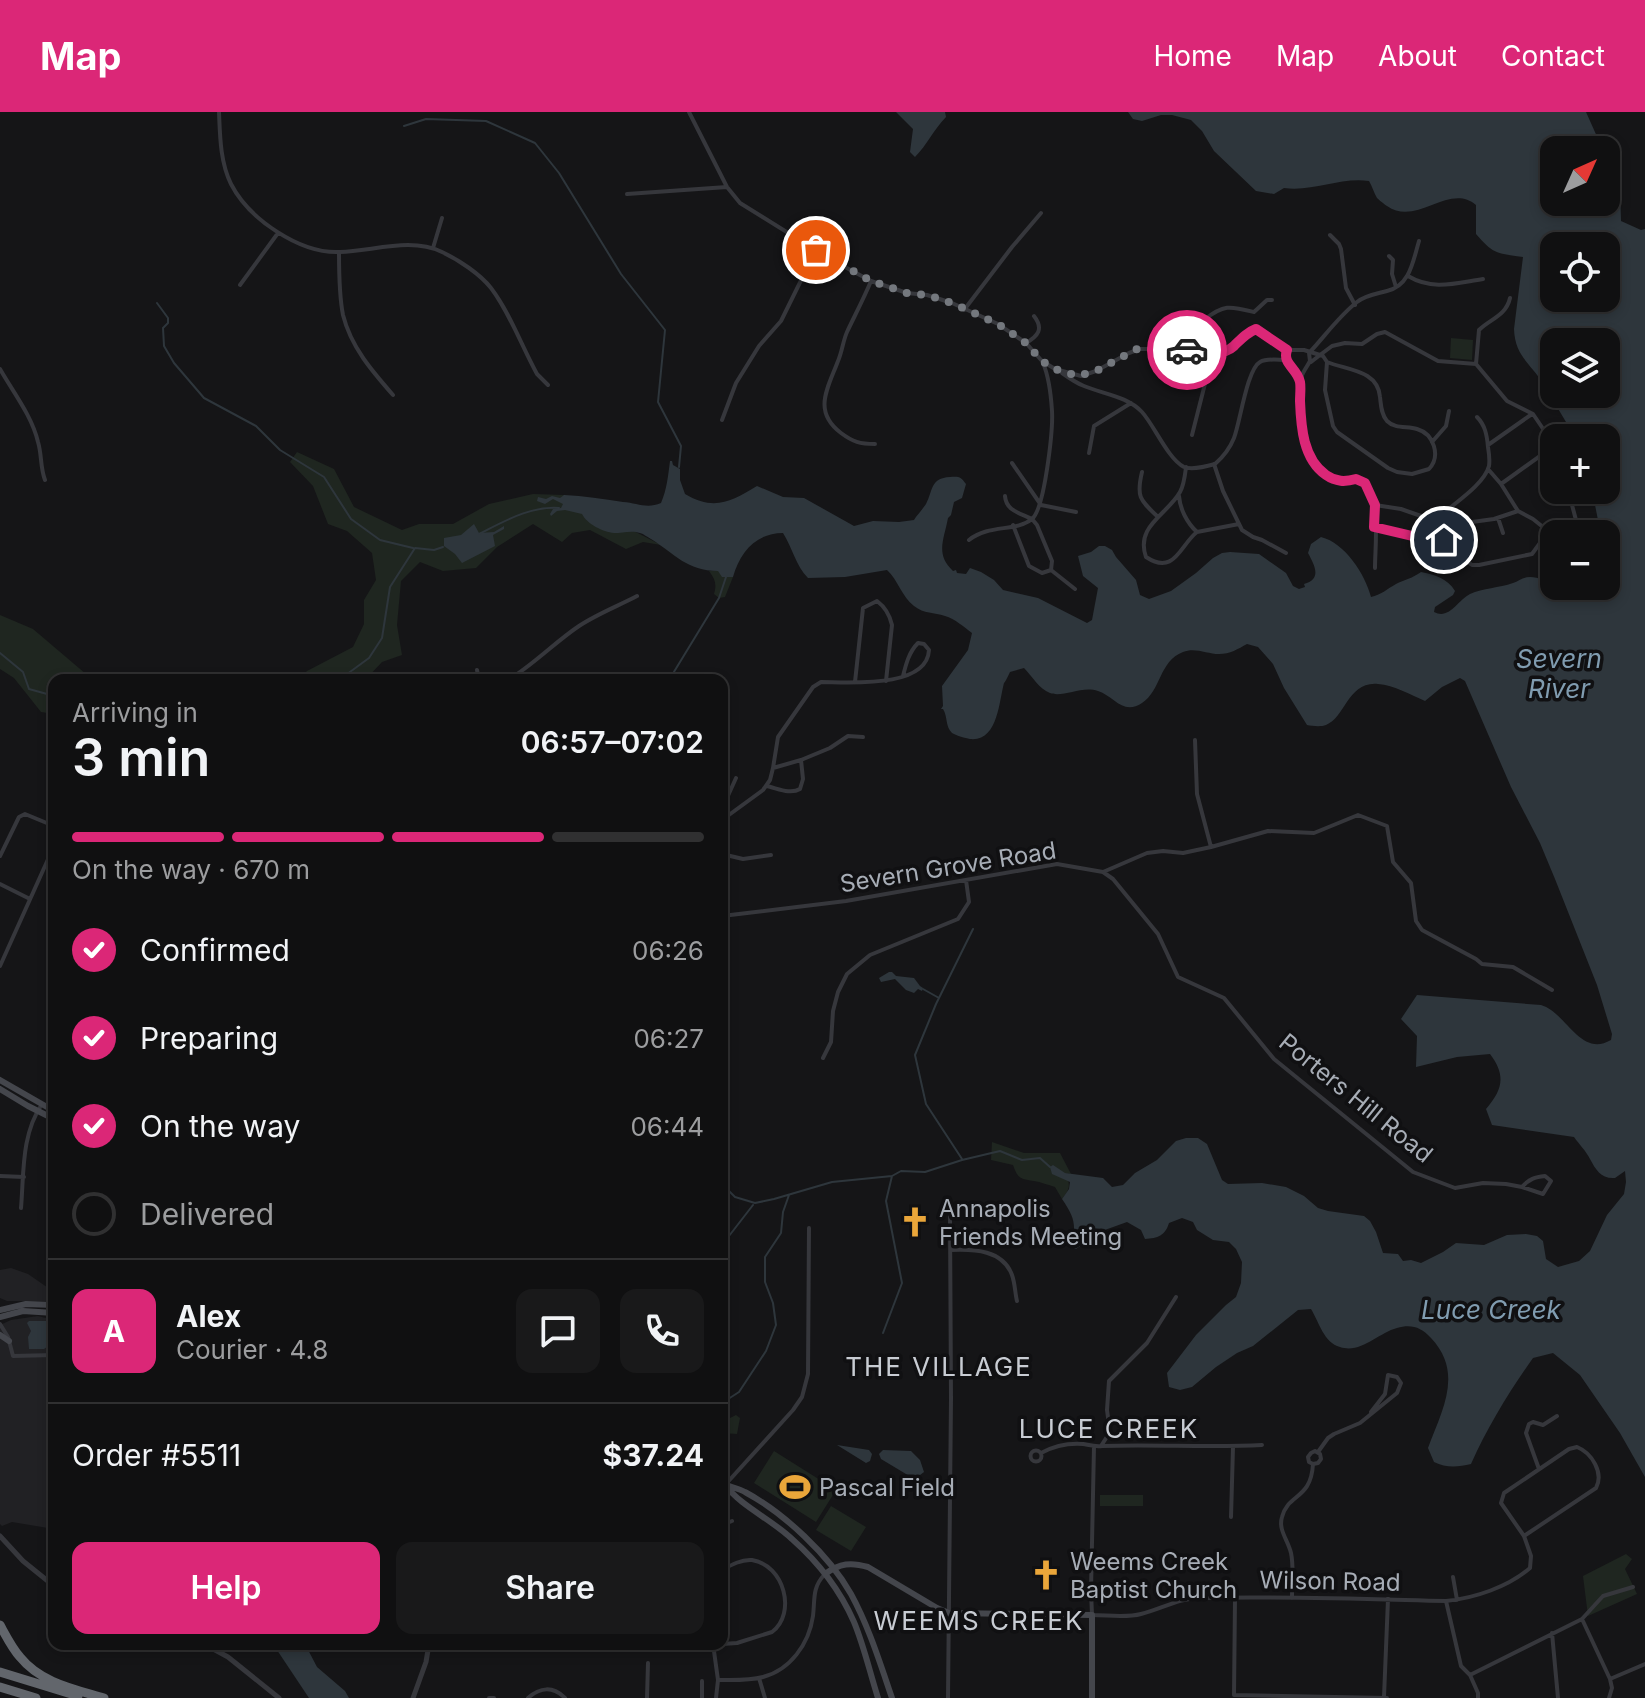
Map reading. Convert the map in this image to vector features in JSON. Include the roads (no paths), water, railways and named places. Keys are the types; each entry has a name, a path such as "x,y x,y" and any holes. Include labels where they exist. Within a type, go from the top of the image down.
{"highway":[{"path":"0,1625 16,1651 45,1678 104,1698"},
{"path":"0,1672 85,1698"},
{"path":"0,1687 36,1698"},
{"path":"0,1693 23,1698"}],"main road":[{"path":"0,1080 21,1098"},
{"path":"0,1089 48,1115"},
{"path":"39,1108 48,1110"},
{"path":"0,1310 26,1304 48,1305"},
{"path":"0,1317 23,1311 48,1313"},
{"path":"0,1335 9,1341"},
{"path":"728,1485 743,1490 790,1524 833,1568 857,1607 892,1698"},
{"path":"728,1489 793,1539 841,1596 855,1624 878,1698"},
{"path":"825,1574 845,1563 868,1567 949,1613 1092,1615 1092,1698"}],"street":[{"path":"219,112 221,147 230,181 247,206 278,233 310,247 339,252 393,246 433,248 459,262 490,287 537,374 548,385"},
{"path":"689,112 727,187 740,203 871,281 952,303 998,324 1026,343 1042,361 1055,369 1084,386 1131,403 1141,410 1182,466 1214,464 1220,460 1234,438 1256,366 1264,361 1285,360 1296,370 1300,382 1303,429 1311,460 1332,479 1356,479 1367,485 1375,505 1375,568"},
{"path":"627,194 727,187"},
{"path":"964,310 1041,213"},
{"path":"433,248 442,218"},
{"path":"240,285 278,233"},
{"path":"1330,235 1341,249 1346,288 1355,305"},
{"path":"1309,353 1345,312 1368,296 1396,287 1408,276 1419,241"},
{"path":"722,420 736,383 759,346 781,321 816,250"},
{"path":"339,252 340,295 350,333 364,361 393,395"},
{"path":"1389,256 1393,260 1392,274 1396,287"},
{"path":"1408,276 1422,284 1433,285 1483,279"},
{"path":"871,281 846,335 824,402 826,417 834,428 851,441 875,444"},
{"path":"1510,298 1507,309 1479,330 1476,364 1507,401 1533,414 1540,424"},
{"path":"1191,350 1195,330 1215,311 1239,307 1254,312 1267,300 1272,300"},
{"path":"1026,343 1037,337 1040,330 1034,316"},
{"path":"1055,369 1080,376 1137,349 1226,351 1256,329 1287,350 1304,350 1320,355 1327,362 1368,376 1379,389 1381,408 1389,423 1418,429 1432,442 1436,455 1433,464 1426,470 1409,474 1391,470 1337,432 1325,390 1327,362"},
{"path":"1300,382 1304,369 1332,346 1362,344 1385,332 1436,361 1476,364"},
{"path":"1285,360 1287,350"},
{"path":"1192,435 1211,352"},
{"path":"1309,353 1309,364"},
{"path":"969,540 986,530 1032,519 1041,505 1052,413 1042,361"},
{"path":"0,369 32,424 39,443 45,480"},
{"path":"1296,370 1304,369"},
{"path":"1089,453 1094,426 1131,403"},
{"path":"1432,442 1446,426 1449,411"},
{"path":"1488,445 1533,414"},
{"path":"1439,517 1480,481 1488,469 1488,445 1483,425 1477,417"},
{"path":"1501,484 1540,455"},
{"path":"1012,463 1041,505 1076,512"},
{"path":"1214,464 1239,524 1247,534 1286,553"},
{"path":"1186,467 1179,494 1182,508 1197,532"},
{"path":"1488,469 1518,511 1540,525"},
{"path":"1142,472 1138,488 1140,496 1158,517"},
{"path":"1179,494 1143,539 1145,555 1152,561 1162,563 1175,558 1197,532 1239,524"},
{"path":"1005,496 1006,505 1011,510 1032,519 1037,525 1052,561 1051,570"},
{"path":"1375,505 1424,517 1472,522 1518,511"},
{"path":"1498,518 1503,533"},
{"path":"1013,525 1029,566 1042,573 1051,570"},
{"path":"1374,527 1448,541 1467,562 1475,566 1532,554 1540,543"},
{"path":"1051,570 1075,589"},
{"path":"518,674 583,623 637,596"},
{"path":"855,682 863,608 877,601 890,616 892,625 886,681"},
{"path":"728,816 766,786 773,768 778,737 813,687 821,682 886,681 903,676 915,672 928,657 929,650 924,644 915,646 908,657 903,676"},
{"path":"477,670 478,674"},
{"path":"773,768 830,748 848,736 863,737"},
{"path":"1195,740 1197,794 1211,847"},
{"path":"766,786 796,792 803,779 801,760"},
{"path":"728,796 736,778"},
{"path":"0,856 19,817 25,814 48,824"},
{"path":"1103,872 1147,853 1183,853 1268,831 1314,833 1358,815 1387,826 1393,862 1411,883 1416,921 1422,930 1482,964 1513,967 1552,990"},
{"path":"728,855 743,859 771,855"},
{"path":"0,966 48,859"},
{"name":"Severn Grove Road","path":"728,915 846,901 1057,864 1103,872"},
{"name":"Porters Hill Road","path":"1103,872 1113,879 1158,934 1178,977 1224,998 1274,1059 1413,1172 1455,1188 1483,1183 1522,1187 1543,1194 1551,1181 1545,1176 1538,1177 1527,1181 1522,1187"},
{"path":"823,1058 831,1042 838,992 847,974 870,955 958,919 969,902 966,880"},
{"path":"0,884 30,899"},
{"path":"21,1208 26,1138 39,1108"},
{"path":"0,1176 24,1177"},
{"path":"948,1698 950,1215"},
{"path":"728,1480 802,1397 808,1374 809,1228"},
{"path":"951,1250 978,1250 998,1258 1012,1274 1017,1301"},
{"path":"1114,1445 1107,1410 1109,1381 1147,1343 1176,1297"},
{"path":"0,1324 13,1356 48,1355"},
{"path":"1318,1452 1328,1438 1360,1423 1400,1389 1401,1383 1397,1377 1388,1375 1385,1394 1371,1412"},
{"path":"1539,1469 1526,1433 1529,1424 1543,1425 1557,1416"},
{"path":"1101,1446 1110,1432"},
{"path":"1041,1453 1065,1445 1081,1444 1262,1445"},
{"path":"1092,1615 1094,1446"},
{"path":"1231,1517 1233,1447"},
{"path":"1577,1447 1585,1451 1599,1472 1599,1483 1524,1536 1501,1503 1502,1497 1539,1469 1577,1447"},
{"path":"1313,1464 1308,1457 1313,1451 1318,1452"},
{"path":"1313,1464 1320,1461 1318,1452"},
{"path":"1292,1598 1290,1550 1280,1521 1289,1504 1309,1487 1313,1464"},
{"path":"728,1523 732,1521"},
{"path":"0,1536 30,1568 48,1582"},
{"name":"Wilson Road","path":"1092,1615 1129,1616 1196,1598 1446,1601 1470,1598 1520,1577 1530,1568 1531,1556 1524,1536"},
{"path":"728,1566 751,1560 764,1564 778,1579 785,1601 783,1619 777,1629 728,1644"},
{"path":"718,1680 759,1678 776,1672 788,1663 806,1640 812,1619 815,1586 825,1574"},
{"path":"1453,1577 1457,1600"},
{"path":"1470,1675 1582,1619 1603,1596 1633,1587"},
{"path":"1235,1599 1234,1695 1385,1698 1388,1599"},
{"path":"1446,1601 1461,1666 1470,1675 1478,1698"},
{"path":"1582,1619 1610,1679 1610,1697"},
{"path":"1552,1633 1558,1698"},
{"path":"215,1650 279,1698"},
{"path":"413,1698 428,1650"},
{"path":"714,1650 718,1680 716,1698"},
{"path":"647,1698 648,1663"},
{"path":"1610,1679 1645,1664"},
{"path":"759,1678 765,1698"},
{"path":"702,1681 702,1698"},
{"path":"528,1698 539,1689 553,1690 565,1698"}],"water":[{"path":"896,112 945,112 946,117 915,157 910,152 913,129"},
{"name":"Severn River","path":"1128,112 1586,112 1597,136 1540,136 1540,216 1620,216 1620,186 1621,221 1645,229 1645,1477 1620,1433 1580,1375 1553,1353 1533,1358 1499,1410 1471,1464 1457,1466 1434,1462 1428,1448 1444,1406 1448,1378 1441,1351 1427,1334 1416,1327 1397,1328 1355,1348 1340,1347 1334,1345 1322,1331 1311,1309 1298,1310 1253,1346 1216,1367 1192,1387 1180,1390 1169,1387 1167,1373 1196,1335 1236,1297 1241,1283 1242,1262 1236,1249 1229,1242 1213,1240 1197,1230 1193,1222 1182,1218 1169,1223 1160,1236 1145,1239 1141,1230 1127,1222 1102,1231 1076,1249 1072,1247 1074,1232 1070,1211 1062,1199 1070,1182 1052,1174 1050,1167 1053,1165 1065,1173 1103,1178 1112,1187 1123,1185 1135,1173 1157,1160 1176,1141 1198,1138 1207,1144 1222,1180 1228,1184 1262,1183 1286,1187 1318,1208 1364,1216 1376,1232 1383,1253 1398,1254 1403,1261 1421,1263 1456,1243 1484,1245 1507,1235 1537,1236 1543,1241 1546,1259 1558,1267 1579,1261 1590,1251 1607,1215 1624,1194 1625,1171 1615,1178 1603,1175 1574,1137 1492,1125 1486,1109 1499,1088 1500,1075 1490,1054 1457,1057 1416,1067 1417,1036 1401,1019 1417,995 1541,1005 1590,1043 1600,1044 1611,1040 1612,1034 1597,985 1555,879 1465,681 1460,678 1442,687 1425,701 1390,686 1368,685 1353,694 1332,721 1316,726 1307,725 1273,664 1258,647 1247,644 1223,654 1192,650 1175,656 1148,698 1129,707 1092,690 1050,693 1024,668 1010,672 1004,683 992,727 979,738 970,739 952,733 941,709 942,686 968,650 972,633 949,617 918,609 906,598 887,570 845,577 808,578 783,533 757,540 745,552 733,577 722,577 718,571 698,568 682,561 641,533 605,531 591,524 582,514 565,510 551,516 553,509 561,508 563,504 553,499 545,504 537,501 538,497 560,498 564,495 656,505 663,498 672,461 680,469 685,494 695,499 722,502 757,486 783,497 804,498 854,526 873,521 914,520 926,504 935,483 944,478 958,477 966,484 962,498 954,502 948,518 942,546 947,565 957,573 966,574 970,568 981,572 1003,590 1038,598 1087,623 1092,620 1098,588 1083,576 1078,556 1099,546 1112,550 1136,580 1140,595 1149,599 1171,591 1213,558 1230,552 1259,554 1286,573 1293,586 1299,589 1305,587 1304,584 1315,575 1308,553 1311,544 1321,537 1338,546 1353,561 1371,597 1421,572 1445,580 1455,591 1435,607 1434,612 1439,614 1449,612 1470,594 1528,577 1540,579 1540,600 1620,600 1620,520 1598,520 1595,504 1620,504 1620,424 1568,424 1558,408 1620,408 1620,328 1540,328 1540,379 1520,353 1515,338 1523,257 1496,252 1482,241 1476,234 1476,205 1466,199 1455,198 1421,209 1398,211 1377,198 1369,181 1358,180 1284,188 1274,194 1256,191 1214,151 1191,120 1161,115 1142,121 1133,119"},
{"path":"474,524 479,533 494,532 504,526 504,529 493,535 495,546 462,563 444,546 444,538 461,535"},
{"path":"889,972 914,978 923,988 922,991 918,989 914,993 906,990 895,979 881,982 879,978"},
{"path":"48,1321 48,1346 29,1349 31,1331 27,1323"},
{"path":"837,1445 869,1450 872,1454 870,1461 866,1463"},
{"path":"883,1450 911,1451 920,1460 924,1472 911,1477 881,1459 879,1454"},
{"path":"277,1650 308,1650 317,1667 349,1698 309,1698"}],"waterway":[{"path":"404,126 426,119 486,121 535,143 559,173 621,274 665,330 658,402 681,446 679,467"},
{"path":"157,303 168,318 163,328 164,346 174,363 204,398 256,426 280,450 324,477 351,519 380,540 413,548"},
{"path":"479,534 528,512 559,508"},
{"path":"347,674 369,658 382,638 390,587 415,548 434,550 443,547"},
{"path":"673,674 719,598 726,577"},
{"path":"0,653 23,672 29,689 48,694"},
{"name":"Luce Creek","path":"962,1159 926,1104 915,1055 973,929"},
{"path":"923,989 939,998"},
{"name":"Luce Creek","path":"728,1190 735,1197 755,1203 832,1182 892,1176 901,1171 925,1172 1000,1151 1022,1160 1040,1158 1050,1167"},
{"path":"883,1333 902,1283 886,1201 892,1176"},
{"name":"Luce Creek","path":"728,1399 739,1392 766,1351 776,1325 773,1303 765,1282 765,1257 781,1233 789,1195"},
{"path":"728,1237 753,1205"}],"place":[{"name":"Annapolis Friends Meeting","path":"915,1222"},
{"name":"Pascal Field","path":"795,1487"},
{"name":"Weems Creek Baptist Church","path":"1046,1575"}],"district":[{"name":"THE VILLAGE","path":"939,1366"},
{"name":"LUCE CREEK","path":"1109,1428"},
{"name":"WEEMS CREEK","path":"979,1620"}]}
